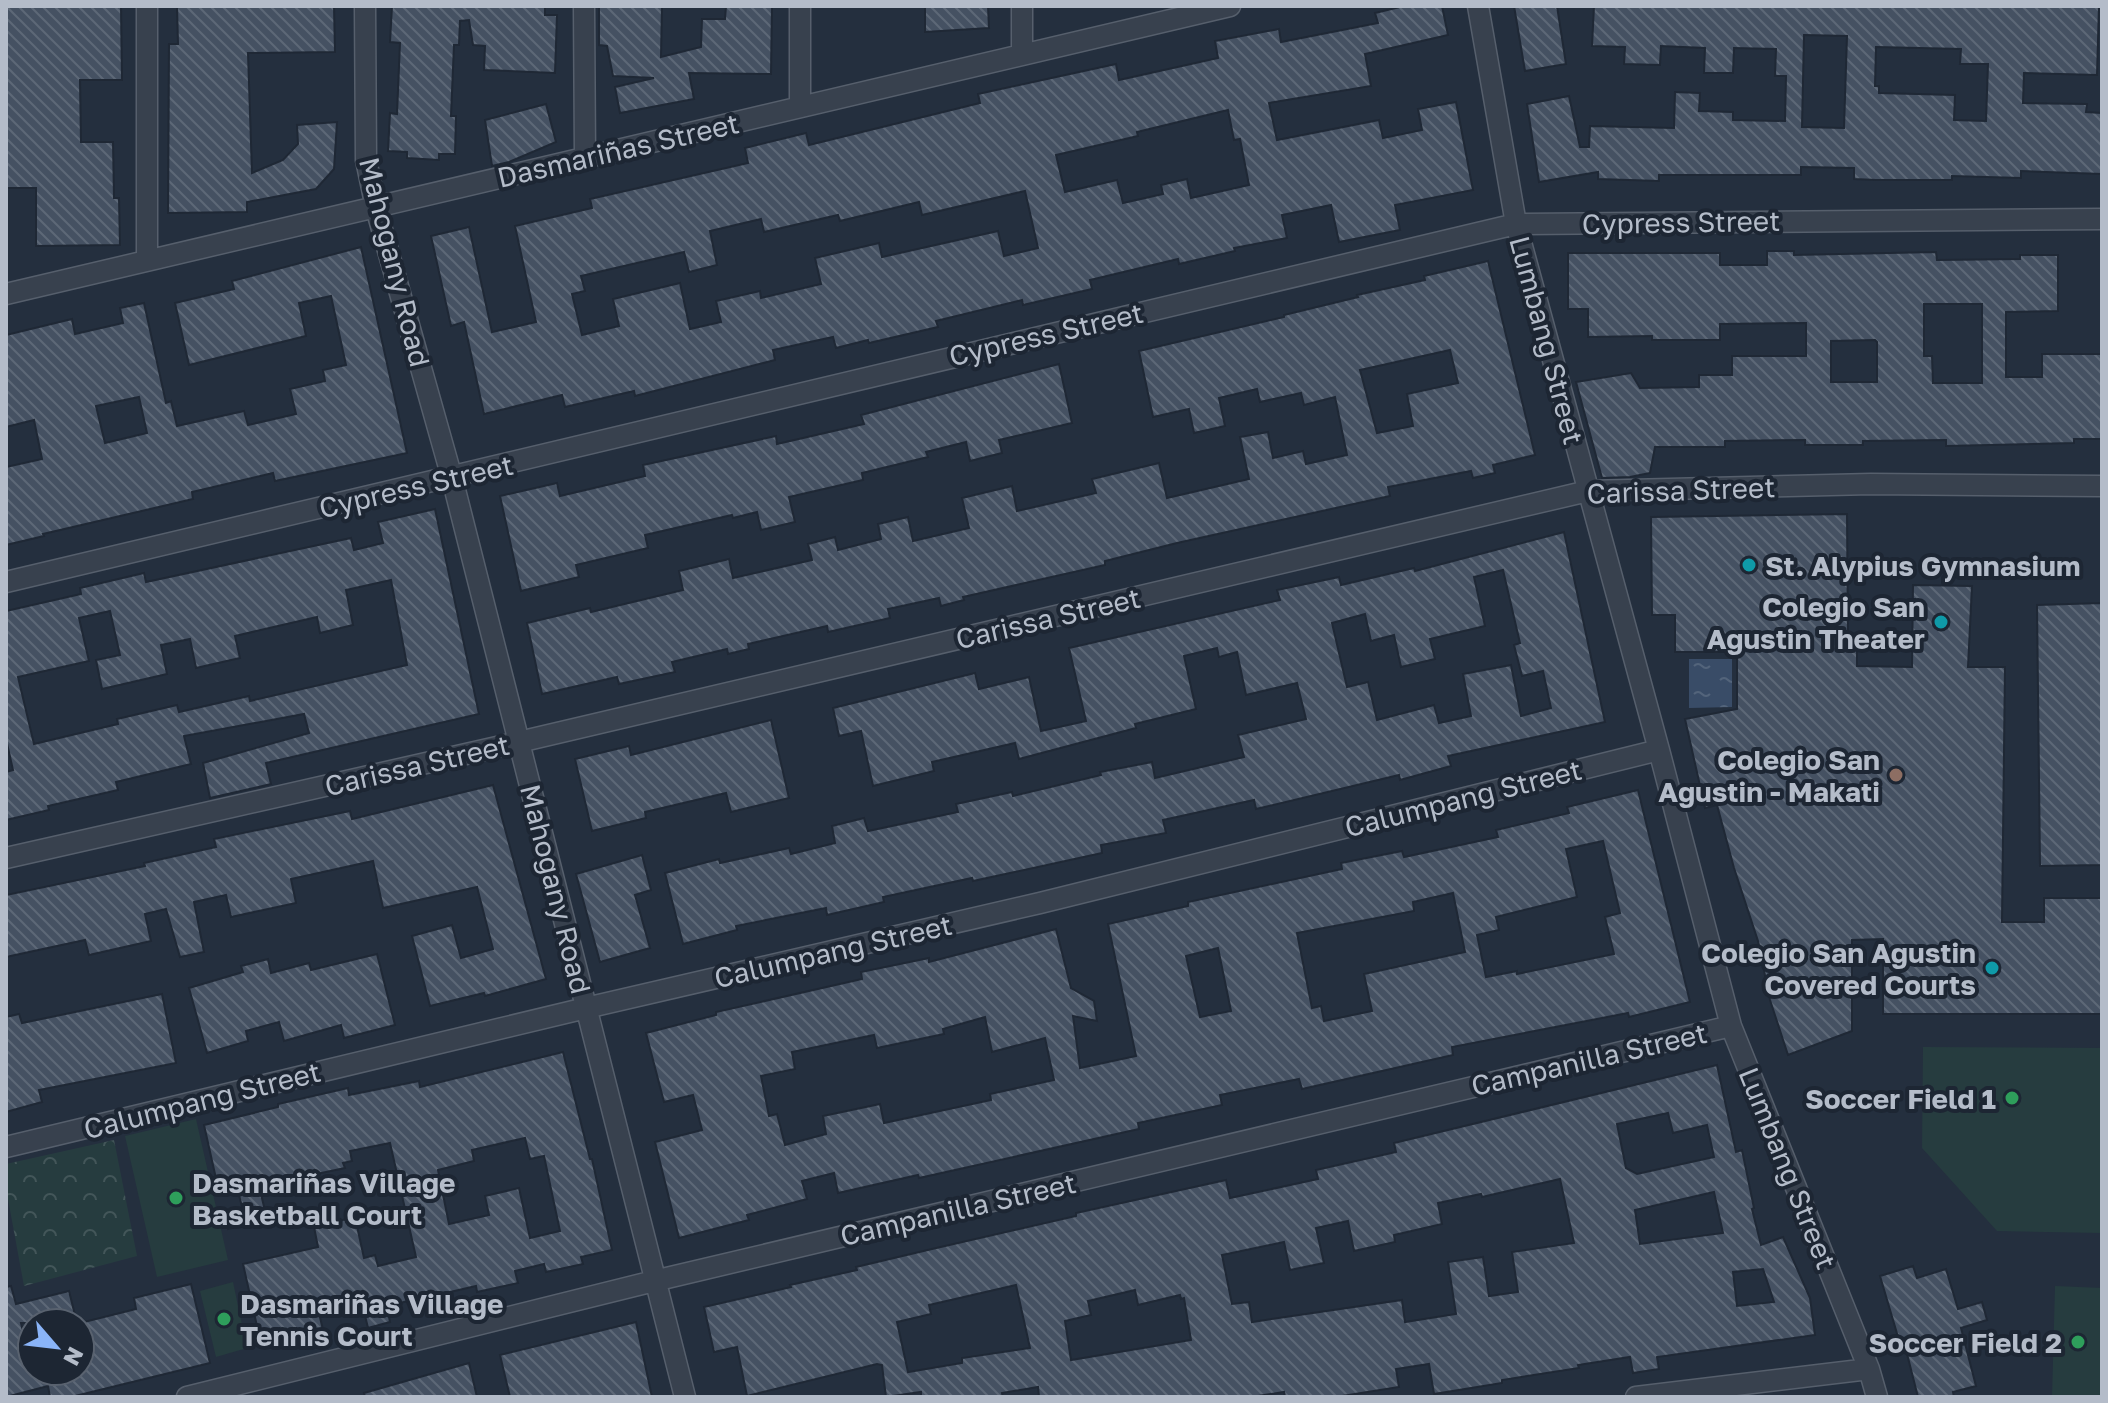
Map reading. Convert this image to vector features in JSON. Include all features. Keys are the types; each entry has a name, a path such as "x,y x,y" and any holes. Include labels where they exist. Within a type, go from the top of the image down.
{"street":[{"path":"147,6 147,259"},
{"name":"Mahogany Road","path":"365,6 366,160 376,208 452,478 685,1397"},
{"path":"584,6 585,158"},
{"path":"800,6 800,107"},
{"path":"1022,6 1022,54"},
{"name":"Dasmariñas Street","path":"6,294 1230,6"},
{"name":"Lumbang Street","path":"1478,6 1516,224 1731,1026 1869,1369 1877,1397"},
{"name":"Cypress Street","path":"6,582 1516,224 2102,219"},
{"name":"Carissa Street","path":"6,858 519,742 1588,491 1871,484 2102,486"},
{"name":"Calumpang Street","path":"6,1147 1040,903 1659,750"},
{"name":"Campanilla Street","path":"187,1397 654,1281 1731,1026"},
{"path":"1636,1397 1869,1369"}],"green space":[{"name":"Soccer Field 1","path":"1923,1047 2102,1048 2102,1233 1997,1231 1922,1148"},
{"name":"Dasmariñas Village Basketball Court","path":"196,1119 228,1260 157,1277 125,1136"},
{"path":"114,1140 137,1256 24,1286 6,1188 6,1164"},
{"name":"Dasmariñas Village Tennis Court","path":"233,1282 247,1348 216,1357 200,1291"},
{"name":"Soccer Field 2","path":"2055,1286 2102,1288 2102,1397 2052,1397"}],"water":[{"path":"1689,659 1732,659 1732,707 1689,708"}],"building":[{"path":"6,6 121,6 122,80 80,80 81,142 113,142 114,198 119,198 120,245 36,246 36,188 6,188"},
{"path":"177,6 334,6 335,52 248,53 252,173 283,160 298,144 297,125 337,122 334,169 316,189 247,202 247,212 168,213 169,44 178,44"},
{"path":"392,6 545,6 545,15 557,15 555,73 484,70 485,46 473,45 469,20 460,21 459,45 454,45 451,116 456,116 455,154 439,154 439,160 407,158 407,152 388,151 390,113 397,114 400,43 390,42"},
{"path":"599,6 662,6 661,57 701,47 702,19 725,19 726,6 772,6 771,74 689,73 694,99 620,113 615,87 654,78 613,76 607,46 599,45"},
{"path":"925,6 988,6 989,28 925,32"},
{"path":"1404,6 1442,6 1448,35 1365,54 1371,86 1269,103 1277,140 1379,120 1383,138 1422,130 1418,109 1456,102 1473,190 1395,205 1400,230 1339,242 1331,205 1282,215 1287,238 1234,248 1235,251 1179,264 1178,259 1090,280 1092,289 1023,305 1022,300 936,321 938,327 836,348 833,337 773,350 775,360 635,396 634,391 565,407 562,395 484,414 464,322 451,326 431,236 469,227 492,332 536,322 515,226 592,208 590,199 748,163 745,148 806,133 809,145 980,103 978,94 1116,64 1119,80 1218,58 1215,41 1279,29 1281,42 1378,23 1375,13","holes":["1228,110 1234,140 1240,139 1249,185 1191,198 1187,179 1161,185 1163,194 1123,203 1117,180 1065,192 1056,155","1025,191 1038,248 1004,256 998,231 882,257 879,243 815,258 821,284 761,298 760,291 716,301 721,322 690,329 680,283 613,299 619,326 582,335 572,294 585,291 581,276 684,252 689,272 717,265 710,231 761,219 764,232 838,215 840,221 919,202 922,215"]},
{"path":"1514,6 1557,6 1566,64 1525,71"},
{"path":"1594,6 2099,6 2097,75 2024,73 2023,103 2087,104 2086,112 2102,113 2102,174 2021,171 2021,178 1952,176 1952,180 1876,180 1854,179 1854,168 1801,167 1801,175 1659,175 1659,181 1598,179 1598,172 1539,182 1527,104 1569,96 1580,147 1589,147 1590,126 1674,128 1675,92 1700,93 1699,111 1733,112 1733,120 1785,121 1786,76 1775,76 1776,49 1734,48 1733,73 1704,73 1705,48 1661,46 1660,65 1624,64 1625,47 1592,46","holes":["1804,35 1847,36 1844,128 1802,127","1876,47 1961,49 1960,64 1988,64 1986,121 1954,120 1955,95 1879,93 1879,86 1875,86"]},
{"path":"546,104 556,142 492,166 485,120"},
{"path":"361,247 407,453 275,481 273,473 192,492 193,499 6,545 6,467 42,459 34,420 6,427 6,335 72,319 75,334 123,323 120,308 144,303 166,403 171,401 177,426 244,411 248,425 296,414 290,389 325,381 323,370 346,365 331,296 299,303 306,336 189,365 175,303 234,289 232,281","holes":["139,397 147,433 105,443 96,406"]},
{"path":"1767,251 1794,251 1794,255 1936,252 1937,260 2020,259 2020,255 2058,255 2058,311 2006,312 2006,377 2042,377 2042,354 2102,354 2102,439 2074,439 2074,443 1946,446 1946,440 1863,441 1863,445 1805,445 1805,440 1725,441 1725,447 1655,447 1650,473 1602,478 1576,382 1631,373 1640,388 1699,387 1699,375 1732,375 1732,356 1806,356 1806,323 1720,324 1720,340 1652,340 1652,336 1588,337 1588,309 1568,309 1568,253 1720,253 1720,265 1767,265","holes":["1924,304 1982,304 1982,383 1933,383 1932,356 1924,356","1875,340 1877,382 1831,382 1831,341"]},
{"path":"1488,261 1535,455 1493,465 1495,473 1473,478 1471,471 1388,487 1390,496 1177,543 1105,561 1105,565 963,597 964,600 941,606 939,598 888,609 890,618 828,632 827,626 748,644 749,649 728,654 727,649 672,662 675,672 619,684 617,677 542,694 527,623 590,608 591,612 683,590 679,571 729,559 733,578 812,560 808,544 835,537 838,550 881,539 878,524 908,517 913,541 969,528 962,498 1012,486 1017,511 1096,493 1092,479 1159,463 1167,498 1249,479 1240,437 1268,432 1273,458 1303,451 1306,464 1347,455 1335,397 1304,405 1301,393 1260,402 1257,389 1219,398 1225,426 1194,433 1189,409 1153,417 1139,351 1425,280 1424,276","holes":["1450,350 1458,383 1407,394 1413,426 1377,433 1360,370"]},
{"path":"1059,364 1072,423 999,440 1002,453 970,461 966,442 926,452 928,457 862,473 863,480 789,497 795,522 761,530 757,512 645,535 648,548 576,565 579,577 521,591 500,496 557,483 560,496 645,476 643,465 776,436 777,444 864,424 861,415"},
{"path":"435,509 479,714 266,763 271,784 210,798 203,763 309,733 304,714 184,736 191,764 116,782 118,790 48,806 49,810 6,820 6,772 13,770 6,739 6,611 81,594 80,588 144,573 146,582 351,538 354,550 383,543 378,522","holes":["391,580 407,665 250,701 249,696 179,712 177,705 117,719 118,724 34,744 18,677 89,661 79,618 110,611 120,655 96,660 102,689 167,674 161,645 190,639 196,668 240,658 235,636 317,617 320,633 353,625 346,590"]},
{"path":"1847,514 1848,636 1857,636 1857,666 1912,667 1913,585 1972,586 1968,667 2005,667 2002,922 2044,922 2044,898 2102,898 2102,1014 1883,1014 1883,939 1852,940 1852,1031 1788,1055 1717,805 1705,808 1685,719 1737,709 1737,652 1675,652 1675,615 1652,615 1651,517"},
{"path":"1564,532 1605,722 1448,756 1451,766 1400,780 1399,775 1256,809 1254,800 1163,820 1166,833 1101,845 1102,853 883,897 884,902 827,915 826,908 736,926 737,930 683,944 665,873 719,859 720,863 789,848 791,854 835,843 832,826 864,818 868,831 958,812 956,804 1012,792 1013,796 1101,775 1100,772 1152,762 1155,778 1244,757 1238,735 1306,719 1297,683 1246,695 1237,652 1219,657 1217,648 1184,656 1196,709 1019,759 1015,743 932,762 934,771 873,786 861,731 839,736 833,708 975,673 979,689 1029,677 1041,731 1086,721 1069,648 1280,600 1277,590 1339,577 1341,585 1414,568 1415,571","holes":["1503,570 1520,643 1514,645 1522,676 1543,671 1551,708 1521,716 1511,665 1463,674 1471,716 1439,723 1434,705 1377,720 1368,682 1347,687 1332,623 1365,614 1371,641 1394,635 1401,667 1435,659 1430,639 1485,626 1474,577"]},
{"path":"2102,603 2102,865 2040,866 2037,605"},
{"path":"771,720 789,798 731,812 726,793 645,812 646,818 592,831 575,759 629,746 631,755"},
{"path":"493,785 546,979 485,996 484,993 430,1006 412,936 452,925 461,958 493,949 477,887 383,908 373,861 291,879 296,903 231,917 226,895 194,902 204,952 180,957 166,909 145,914 151,941 89,955 85,940 6,957 6,895 145,866 144,863 216,847 214,839 350,811 352,819"},
{"path":"1638,790 1690,1002 1629,1017 1628,1013 1452,1047 1453,1055 1302,1089 1299,1079 1220,1095 1222,1105 1138,1123 1139,1129 919,1178 918,1175 838,1193 834,1173 802,1181 807,1199 747,1215 749,1220 679,1238 655,1142 702,1130 693,1095 664,1102 646,1033 716,1015 716,1012 862,979 861,972 929,958 929,962 1056,929 1071,988 1094,1001 1097,1021 1073,1016 1080,1068 1136,1056 1108,924 1188,906 1188,902 1342,869 1341,863 1402,851 1404,857 1498,837 1496,830 1569,813 1567,807","holes":["1603,841 1620,913 1605,917 1614,954 1517,974 1517,971 1486,977 1477,935 1499,930 1496,917 1577,897 1566,849","1453,893 1465,952 1364,974 1372,1011 1324,1021 1321,1006 1312,1008 1297,933 1414,911 1413,902","1218,948 1231,1011 1200,1017 1186,956","985,1017 992,1052 1045,1038 1054,1080 990,1094 991,1100 884,1123 880,1104 823,1116 826,1134 785,1145 777,1114 769,1116 761,1076 795,1069 792,1052 874,1035 877,1048 944,1034 943,1029"]},
{"path":"642,855 651,890 635,895 650,948 600,962 576,874"},
{"path":"377,954 395,1025 344,1038 341,1025 284,1041 279,1022 246,1031 248,1041 207,1053 189,988 243,972 241,966 268,959 271,973 309,963 311,970"},
{"path":"162,994 176,1063 39,1090 42,1102 6,1112 6,1017 19,1014 22,1023"},
{"path":"563,1052 592,1159 612,1250 581,1257 583,1264 546,1272 544,1264 515,1271 518,1283 477,1292 476,1286 437,1295 438,1300 422,1304 421,1298 387,1306 390,1322 368,1328 362,1303 319,1313 323,1330 261,1344 243,1264 318,1247 314,1227 355,1217 364,1258 375,1255 378,1266 416,1257 390,1143 350,1151 352,1161 343,1163 345,1168 288,1180 289,1183 260,1190 267,1219 228,1229 224,1212 242,1207 235,1179 217,1183 204,1125 348,1088 349,1095 419,1081 420,1087","holes":["525,1138 530,1159 544,1156 560,1231 530,1238 519,1188 485,1196 489,1215 449,1224 438,1170 474,1161 472,1150"]},
{"path":"1717,1065 1736,1152 1742,1150 1761,1245 1783,1237 1810,1298 1815,1335 1657,1357 1659,1369 1633,1373 1630,1357 1434,1394 1429,1364 1396,1369 1399,1387 1336,1397 1285,1397 1284,1392 1252,1397 1039,1397 1038,1387 1002,1393 1003,1397 921,1397 921,1392 886,1397 882,1365 877,1364 747,1396 737,1347 714,1352 704,1307 857,1270 856,1267 1076,1216 1076,1213 1226,1180 1230,1198 1318,1179 1316,1170 1396,1152 1394,1143","holes":["1668,1113 1673,1133 1707,1125 1714,1157 1637,1174 1626,1168 1617,1124","1560,1179 1574,1243 1512,1252 1518,1292 1489,1296 1483,1257 1448,1262 1456,1314 1405,1322 1402,1300 1252,1322 1249,1302 1232,1304 1222,1255 1284,1242 1290,1270 1324,1263 1316,1228 1348,1221 1354,1251 1395,1242 1394,1235 1442,1224 1438,1203 1481,1194 1482,1197","1714,1192 1723,1233 1640,1244 1635,1210","1763,1269 1774,1302 1737,1306 1733,1272","1016,1285 1030,1348 962,1358 962,1363 908,1372 897,1322 931,1314 929,1305","1135,1290 1138,1305 1180,1295 1181,1299 1184,1298 1191,1340 1071,1360 1065,1321 1091,1315 1088,1301"]},
{"path":"1913,1266 1917,1278 1946,1269 1958,1309 1982,1302 1987,1320 1961,1328 1976,1386 1953,1392 1954,1397 1918,1397 1905,1346 1901,1347 1880,1276"},
{"path":"191,1284 210,1363 71,1397 50,1397 48,1387 96,1387 96,1319 136,1309 134,1298"},
{"path":"11,1286 16,1304 69,1291 73,1307 16,1307 16,1387 44,1387 6,1397 6,1287"},
{"path":"636,1322 652,1397 510,1397 500,1355"},
{"path":"469,1363 477,1397 365,1397 364,1393"}],"place":[{"name":"St. Alypius Gymnasium","path":"1749,565"},
{"name":"Colegio San Agustin Theater","path":"1941,622"},
{"name":"Colegio San Agustin - Makati","path":"1896,775"},
{"name":"Colegio San Agustin Covered Courts","path":"1992,968"},
{"name":"Soccer Field 1","path":"2012,1098"},
{"name":"Dasmariñas Village Basketball Court","path":"176,1198"},
{"name":"Dasmariñas Village Tennis Court","path":"224,1319"},
{"name":"Soccer Field 2","path":"2078,1342"}]}
